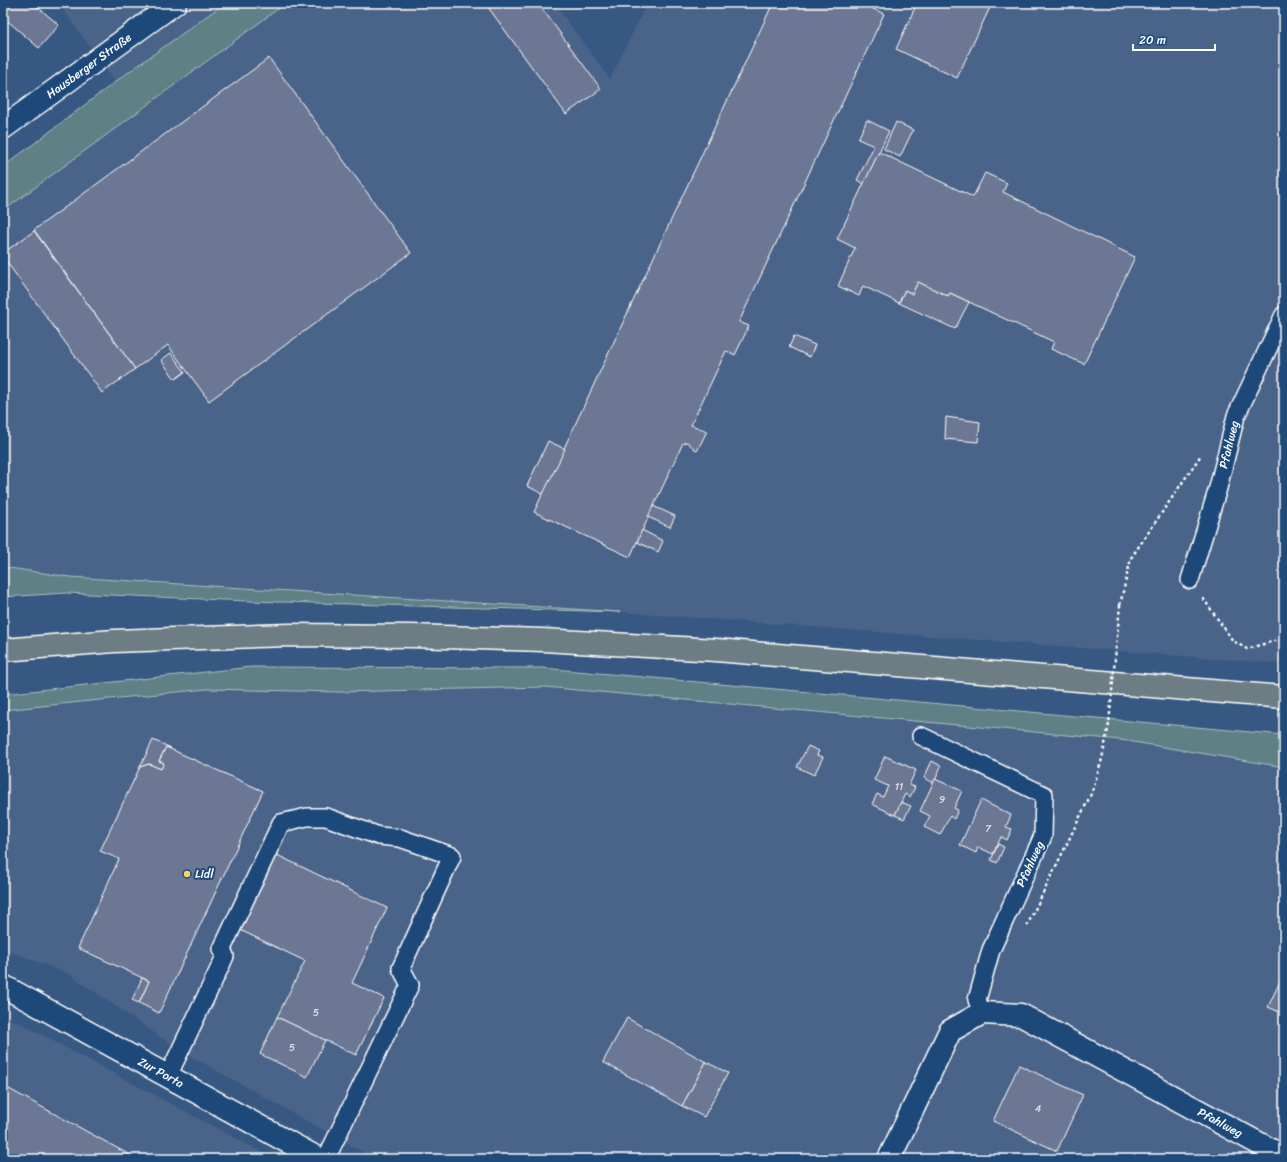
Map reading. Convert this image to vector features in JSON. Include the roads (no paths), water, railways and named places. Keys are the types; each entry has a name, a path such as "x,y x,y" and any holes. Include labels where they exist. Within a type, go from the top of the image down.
{"main road":[{"name":"Hausberger Straße","path":"3,128 175,3"},
{"path":"3,650 114,641 288,635 412,636 535,640 716,650 1284,697"},
{"name":"Zur Porta","path":"3,986 320,1159"},
{"path":"889,1159 950,1031 982,1013"},
{"name":"Pfahlweg","path":"982,1013 1021,1015 1284,1157"}],"lane":[{"name":"Pfahlweg","path":"1190,580 1218,488 1236,416 1284,315"},
{"name":"Pfahlweg","path":"921,736 1044,795 1043,836 990,950 977,1000 982,1013"},
{"path":"168,1076 221,965 225,956 222,949 281,823 307,817 326,817 379,836 400,838 421,843 452,856 401,968 410,985 326,1159"}],"place":[{"name":"Lidl","path":"187,874"}]}
